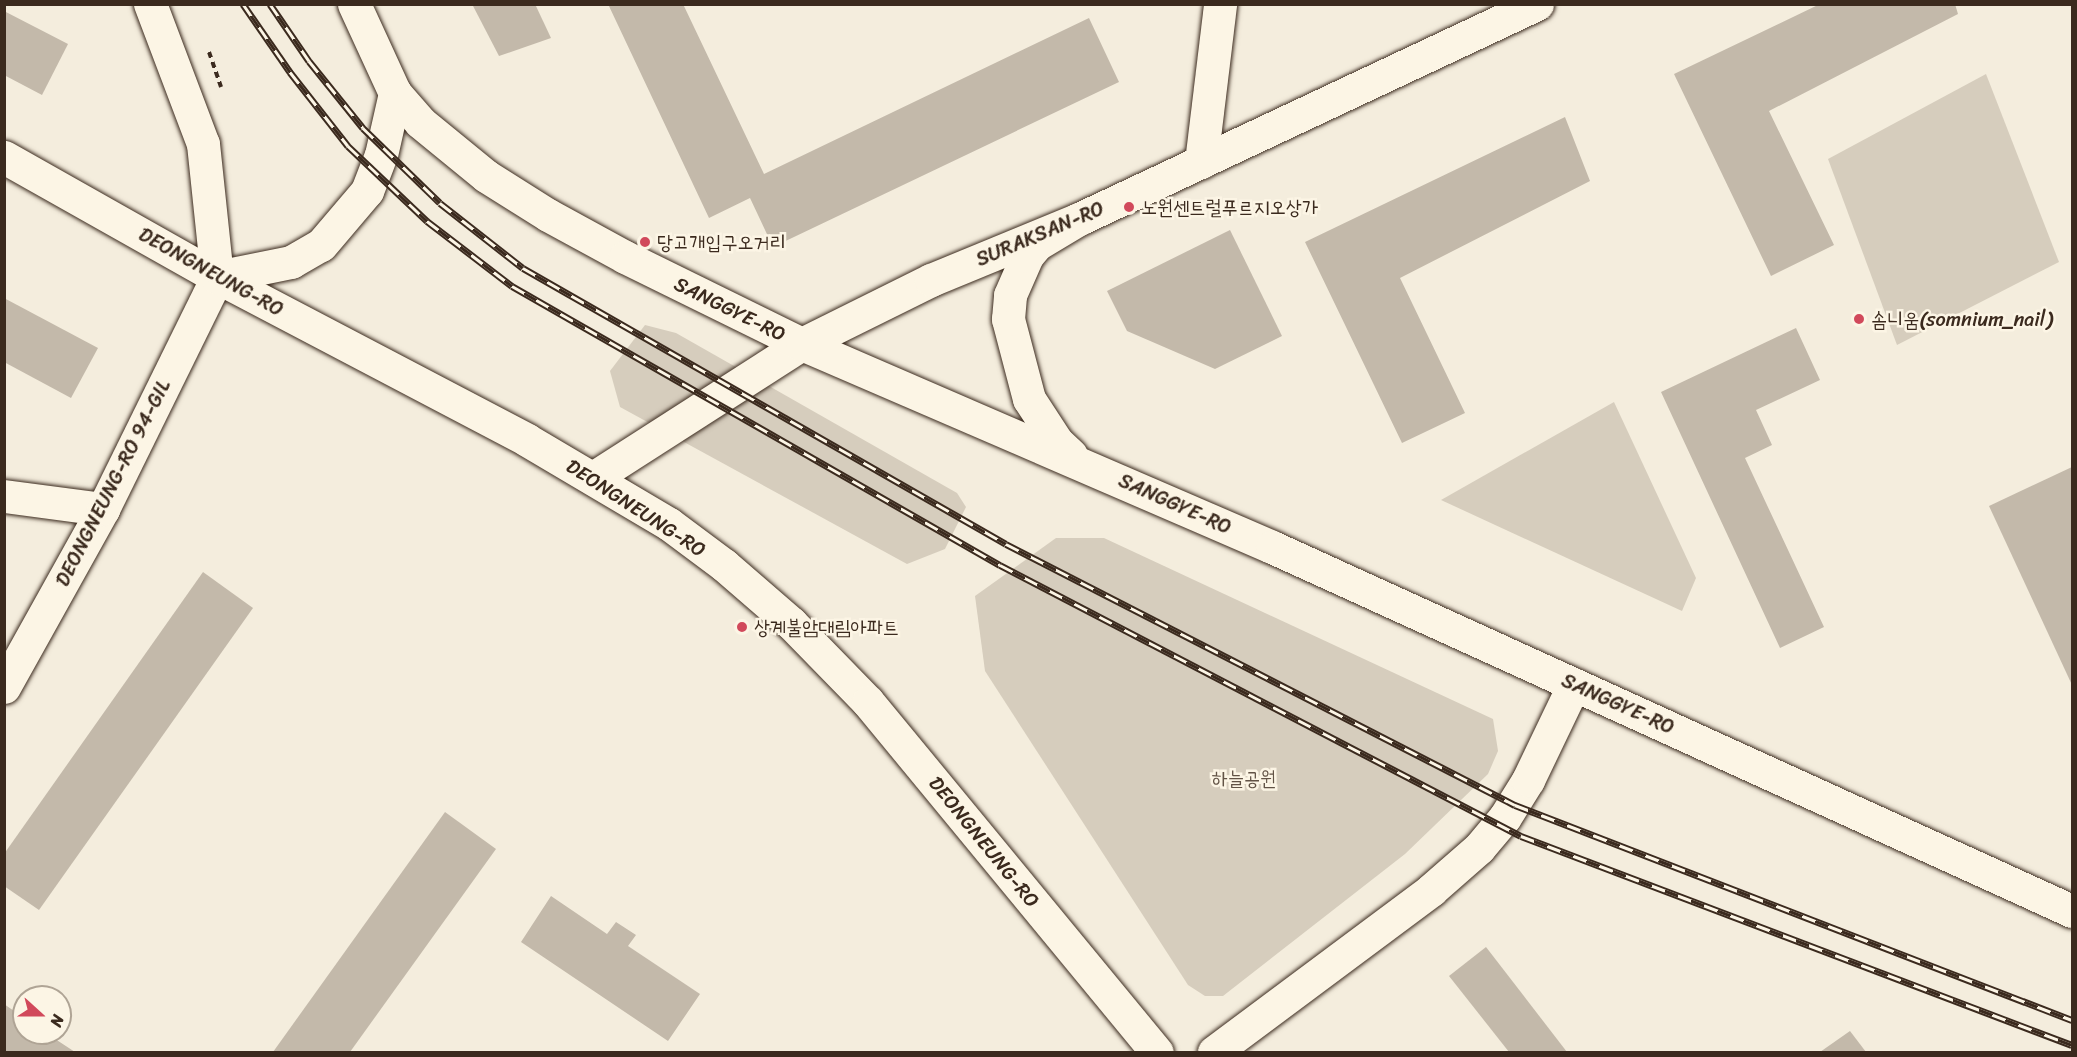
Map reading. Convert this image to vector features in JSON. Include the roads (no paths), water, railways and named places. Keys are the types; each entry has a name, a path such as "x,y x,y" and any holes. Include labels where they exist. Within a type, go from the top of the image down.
{"main road":[{"path":"150,4 202,144 217,277 291,262 321,245 367,191 381,155 395,93"},
{"name":"SANGGYE-RO","path":"354,4 395,93 420,122 486,176 548,215 626,257 802,344 1080,462 1574,684 2066,910"},
{"path":"1201,162 1220,4"},
{"name":"SURAKSAN-RO","path":"593,478 802,344 932,280 1079,219 1537,4"},
{"name":"DEONGNEUNG-RO","path":"4,158 217,277 593,478 669,524 724,565 791,623 868,702 1157,1053"},
{"path":"1079,219 1037,244 1027,256 1010,295 1008,319 1029,399 1057,442 1080,462"},
{"name":"DEONGNEUNG-RO 94-GIL","path":"4,687 103,509 217,277"},
{"path":"4,496 103,509"},
{"path":"1214,1053 1431,890 1479,848 1505,817 1528,780 1574,684"}],"railway":[{"path":"243,4 290,72 348,146 427,221 512,286 1000,565 1521,836 2072,1045"},
{"path":"270,4 309,61 363,128 440,203 523,268 1006,544 1515,805 2072,1020"}],"place":[{"name":"노원센트럴푸르지오상가","path":"1129,207"},
{"name":"당고개입구오거리","path":"645,242"},
{"name":"솜니움(somnium_nail)","path":"1859,319"},
{"name":"상계불암대림아파트","path":"742,627"}],"park label":[{"name":"하늘공원","path":"1244,778"}]}
